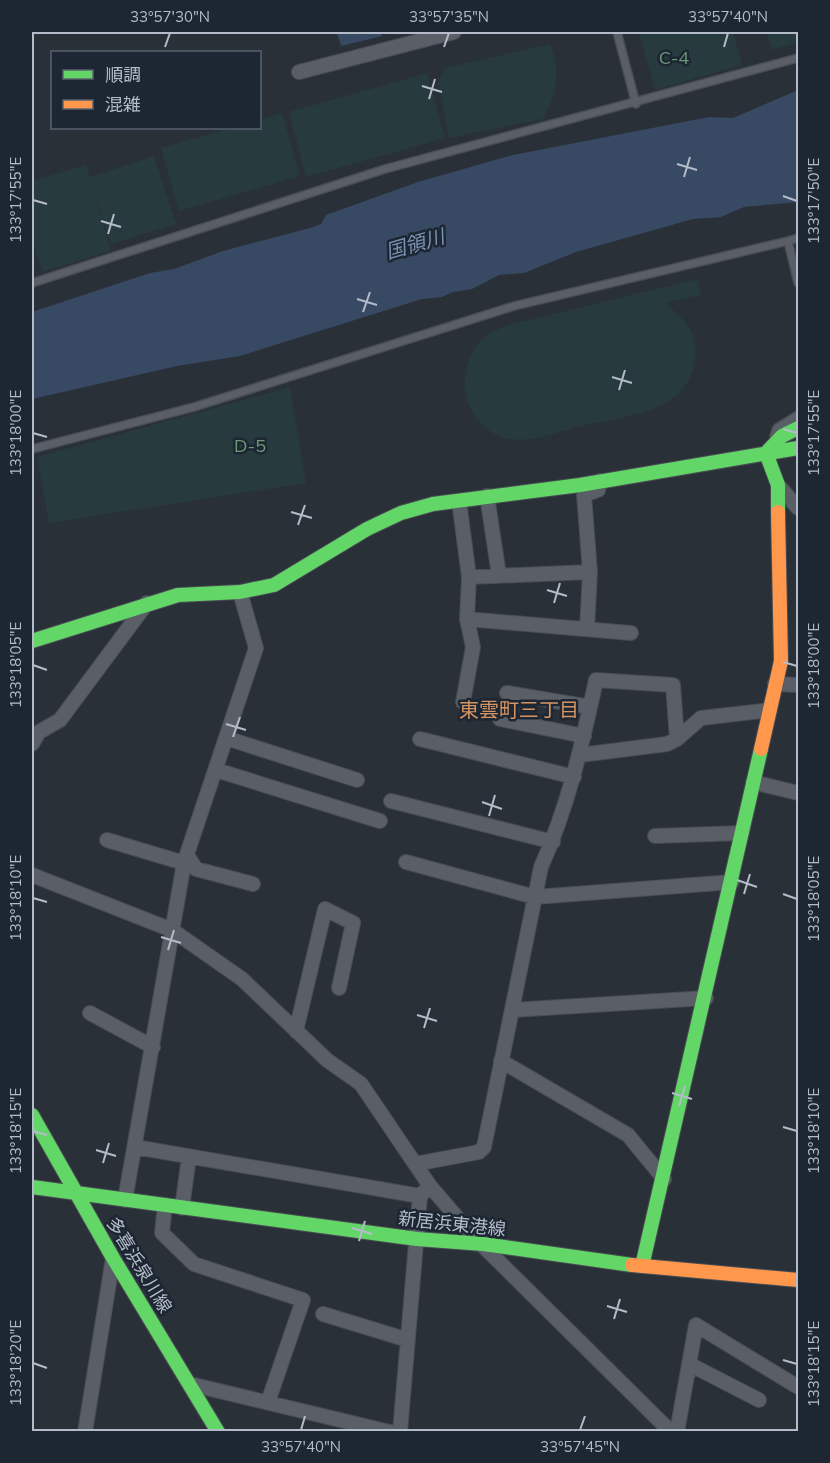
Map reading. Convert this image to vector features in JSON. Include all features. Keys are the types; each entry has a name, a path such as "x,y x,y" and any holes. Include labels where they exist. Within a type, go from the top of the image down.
{"street":[{"path":"299,72 454,32"},
{"path":"766,453 782,436 798,428"},
{"path":"32,641 178,595 240,592 274,585 367,529 401,513 487,496 600,481 798,448"},
{"path":"642,1266 706,998 781,661 778,485 766,453"},
{"path":"587,629 590,572 584,495 598,490 600,481"},
{"path":"778,485 798,508"},
{"path":"487,496 499,575"},
{"path":"459,501 469,577 467,619 473,647 463,702"},
{"path":"469,577 590,572"},
{"path":"125,1200 185,859 256,648 240,592"},
{"path":"32,744 39,732 60,720 147,603"},
{"path":"467,619 631,633"},
{"path":"416,1164 479,1152 484,1146 541,867 553,842 574,777 596,680 673,685 677,739"},
{"path":"775,684 798,685"},
{"path":"507,693 590,707"},
{"path":"580,755 667,744 677,739 701,718 770,710"},
{"path":"500,719 584,736"},
{"path":"226,738 357,780"},
{"path":"420,740 574,777"},
{"path":"216,770 380,821"},
{"path":"753,783 798,793"},
{"path":"391,801 553,842"},
{"path":"655,837 742,833"},
{"path":"107,840 185,859 196,869 253,884"},
{"path":"406,862 535,897 732,882"},
{"path":"32,876 172,930 242,979 327,1060 361,1083 416,1164 425,1191 417,1239 400,1431"},
{"path":"296,1030 325,909 353,924 339,988"},
{"path":"512,1010 706,998"},
{"path":"90,1013 153,1047"},
{"path":"501,1061 628,1135 664,1179"},
{"name":"多喜浜泉川線","path":"32,1115 113,1258 218,1431"},
{"path":"135,1148 425,1191 483,1244 670,1431"},
{"path":"182,1208 189,1157"},
{"name":"新居浜東港線","path":"32,1187 417,1239 483,1244 642,1266 798,1280"},
{"path":"165,1205 162,1233 194,1264 303,1300 268,1402"},
{"path":"85,1431 113,1258"},
{"path":"323,1314 408,1340"},
{"path":"677,1431 696,1325 798,1387"},
{"path":"689,1364 759,1400"},
{"path":"190,1384 390,1431"}],"lane":[{"path":"617,32 636,104"},
{"path":"32,283 385,169 461,147 636,104 798,58"},
{"path":"32,449 194,407 514,306 798,238"},
{"path":"788,241 798,283"},
{"path":"766,453 777,428 798,415"}],"green space":[{"name":"C-4","path":"639,32 733,32 742,65 655,90"},
{"path":"766,32 798,32 798,42 772,50"},
{"path":"550,44 556,63 556,82 552,101 543,119 449,138 438,82 445,68"},
{"path":"427,73 445,138 306,177 289,112"},
{"path":"282,113 300,176 179,211 161,148 228,129 261,129 261,120"},
{"path":"154,156 176,224 111,244 91,182 111,251 42,272 32,237 32,181 86,165 90,177"},
{"path":"698,279 701,295 665,303 689,327 696,350 690,378 680,392 667,402 634,415 536,438 518,440 499,436 482,425 475,417 466,398 465,378 473,351 491,333 508,325"},
{"name":"D-5","path":"290,387 306,483 49,523 37,457"}],"water":[{"path":"337,32 381,32 382,36 341,46"},
{"name":"国領川","path":"798,90 798,202 744,207 721,217 693,219 576,252 524,273 499,275 472,289 453,292 442,297 422,299 240,356 177,366 32,399 32,312 150,273 174,269 223,251 310,228 321,224 326,215 418,182 513,155 709,117 733,118"}],"traffic: fast":[{"path":"778,512 778,485 766,453 782,436 798,428"},
{"path":"32,641 178,595 240,592 274,585 367,529 401,513 433,504 580,485 798,448"},
{"path":"642,1266 761,749"},
{"path":"32,1115 113,1258 218,1432"},
{"path":"32,1187 417,1239 483,1244 632,1265"}],"traffic: slow":[{"path":"761,749 781,661 778,512"},
{"path":"632,1265 798,1280"}],"district":[{"name":"東雲町三丁目","path":"519,710"}]}
